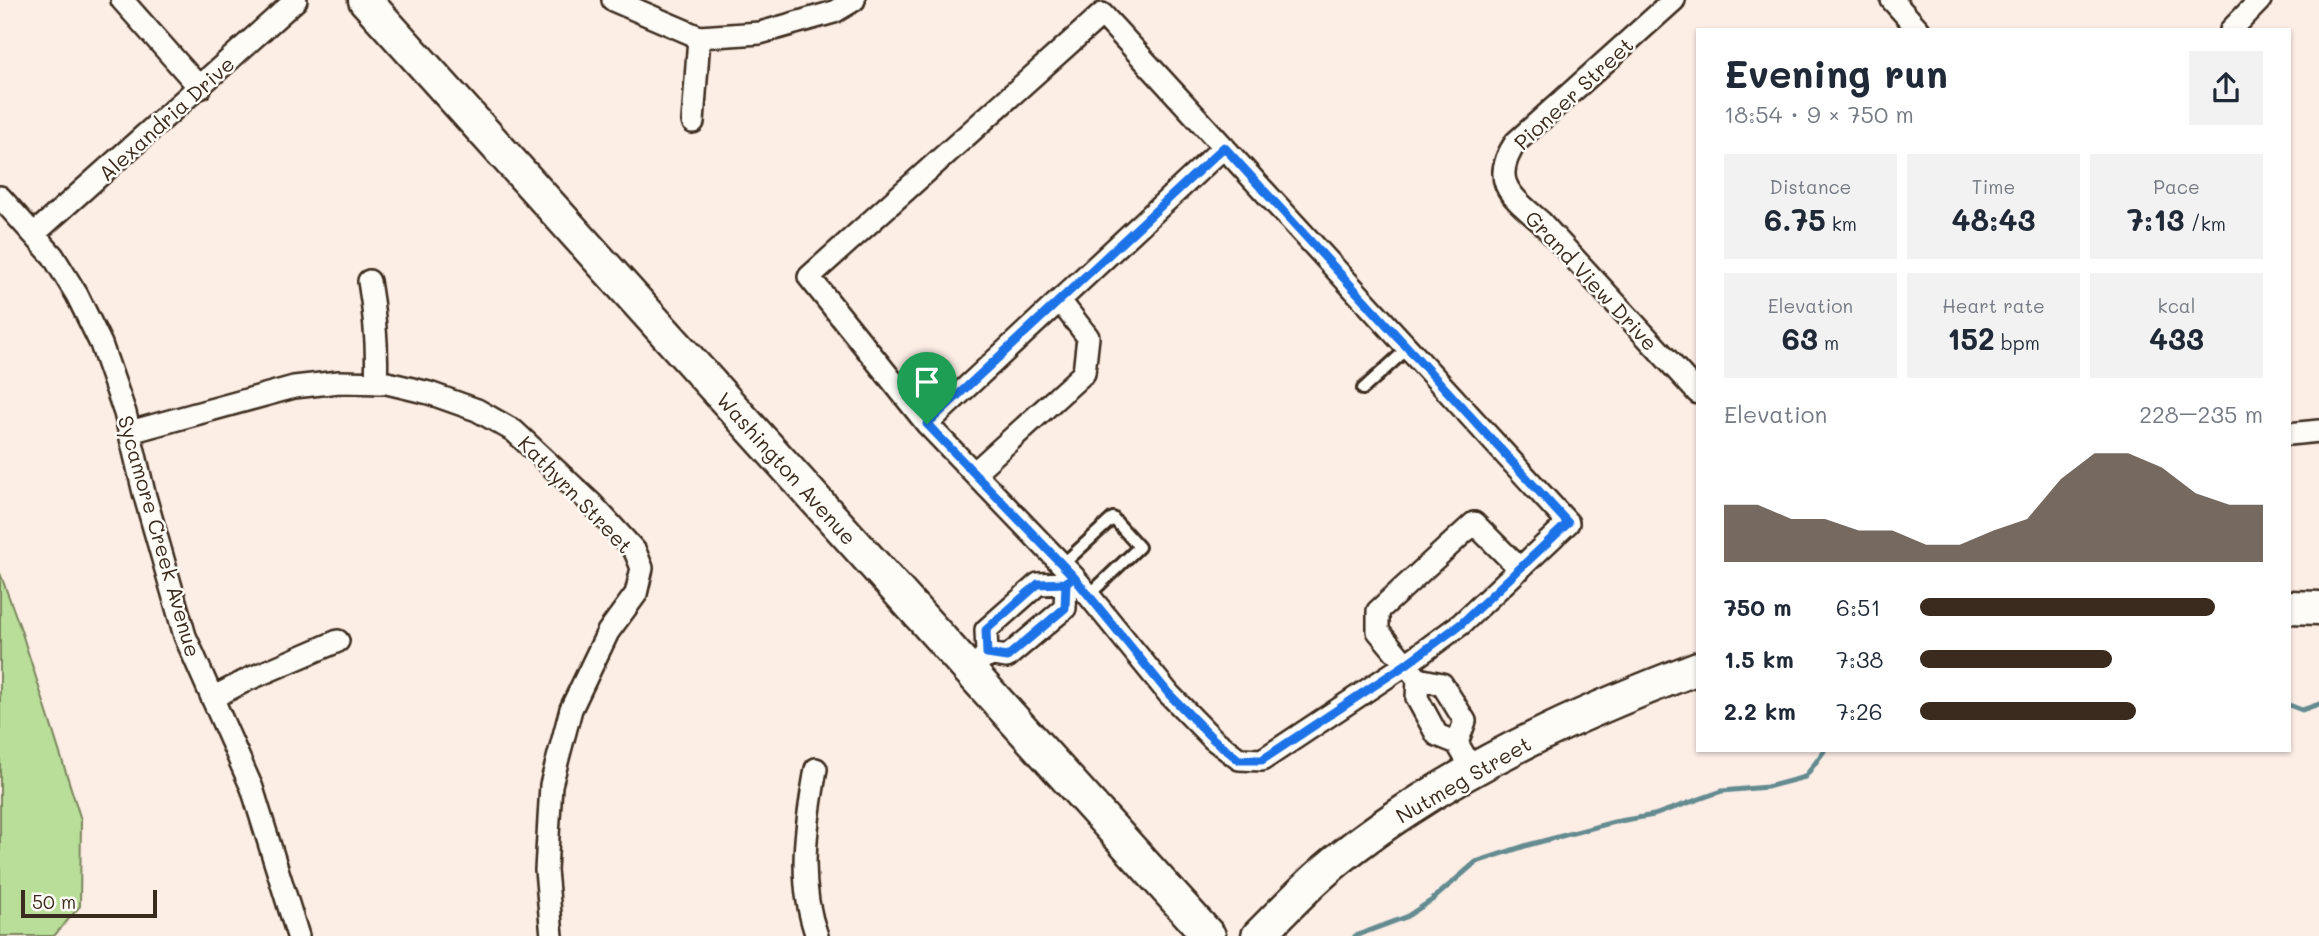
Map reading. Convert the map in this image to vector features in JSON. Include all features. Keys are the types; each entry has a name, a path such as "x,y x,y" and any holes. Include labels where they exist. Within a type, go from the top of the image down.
{"main road":[{"name":"Washington Avenue","path":"365,0 978,663 1209,936"},
{"path":"2291,607 2319,608"},
{"name":"Nutmeg Street","path":"1258,936 1320,874 1465,756 1508,749 1615,700 1696,669"}],"street":[{"path":"122,0 200,88"},
{"name":"Alexandria Drive","path":"34,234 296,0"},
{"path":"613,0 699,37 760,33 834,12 854,0"},
{"name":"Pioneer Street","path":"1504,159 1516,142 1674,0"},
{"path":"1892,0 1917,28"},
{"path":"2233,28 2260,0"},
{"path":"1102,14 1224,147 1568,523 1412,672 1262,760 1239,760 1213,739 1169,694 1089,595 1067,575 927,424 810,277 1102,14"},
{"path":"694,122 699,37"},
{"path":"927,424 1224,147"},
{"name":"Grand View Drive","path":"1504,159 1504,180 1515,200 1541,222 1696,391"},
{"name":"Sycamore Creek Avenue","path":"0,197 53,256 101,344 130,432 144,494 185,636 252,788 298,936"},
{"path":"369,281 377,323 376,383"},
{"path":"974,473 1084,373 1088,337 1060,301"},
{"name":"Kathyrn Street","path":"130,432 294,387 339,382 376,383 429,393 477,410 514,431 592,504 635,551 642,568 636,594 608,632 571,709 551,785 547,870 552,936"},
{"path":"2291,434 2319,431"},
{"path":"1465,756 1465,721 1442,684 1412,672 1378,631 1378,611 1474,523 1520,569"},
{"path":"1067,575 1065,608 1007,657 978,663 986,630 1038,584 1067,575"},
{"path":"1026,595 1048,621"},
{"path":"212,698 338,640"},
{"path":"1412,672 1417,698 1437,735 1465,756"},
{"path":"1427,716 1453,702"},
{"path":"816,769 804,871 809,914 817,936"}],"lane":[{"path":"1363,389 1408,348"},
{"path":"1067,575 1113,518 1139,547 1089,595"}],"green space":[{"path":"0,573 20,627 81,820 80,906 54,936 0,936"}],"waterway":[{"path":"2291,706 2302,710 2319,704"},
{"path":"1355,936 1406,917 1432,900 1476,862 1614,822 1654,815 1722,791 1767,787 1805,777 1823,752"}],"route":[{"path":"927,424 1073,576 1066,583 1038,584 986,630 987,654 1007,657 1065,608 1066,583 1073,576 1169,694 1213,739 1239,760 1262,760 1405,665 1461,624 1568,523 1224,147 927,424"}]}
